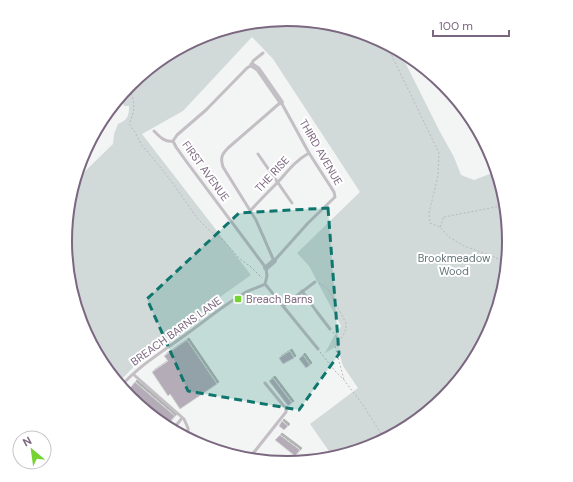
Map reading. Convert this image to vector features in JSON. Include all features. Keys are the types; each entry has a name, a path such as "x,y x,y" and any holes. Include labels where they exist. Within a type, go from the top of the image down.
{"street":[{"path":"252,65 258,69 281,102"},
{"path":"266,268 274,261"}],"lane":[{"name":"FIRST AVENUE","path":"263,53 253,61 252,65 247,68 206,110 177,136 173,142 266,268"},
{"name":"THIRD AVENUE","path":"274,261 308,223 335,197 334,192 309,153 281,102"},
{"path":"274,261 251,210 223,167 221,159 228,148 281,102"},
{"path":"154,130 157,135 167,141 173,142"},
{"name":"THE RISE","path":"251,210 301,157 309,153"},
{"path":"258,154 292,203"},
{"path":"266,268 267,276 265,284 318,349"},
{"path":"283,306 315,282"},
{"name":"BREACH BARNS LANE","path":"125,382 150,359 243,294 265,284"},
{"path":"302,291 330,329"},
{"path":"133,374 182,418 188,428 188,432"},
{"path":"253,453 286,412 284,405 265,383"},
{"path":"176,425 182,418"}],"path":[{"path":"390,53 439,153 438,176 429,213 430,223 440,227 449,238 464,246 501,260"},
{"path":"130,93 134,105 129,124 141,144 197,218 208,229 224,241 240,259 251,267 263,279 265,284"},
{"path":"440,227 444,217 499,207"},
{"path":"315,282 320,283 328,289 344,319 346,327 343,337 335,346 344,380"},
{"path":"334,334 339,342"},
{"path":"318,349 363,405 382,434"}],"highlighted area":[{"path":"328,208 339,354 299,410 188,391 147,299 239,213"}],"green space":[{"name":"Brookmeadow Wood","path":"272,26 301,26 328,30 369,42 405,61 454,157 461,175 474,180 491,174 500,213 502,241 500,269 494,297 485,323 473,349 448,383 428,403 406,420 382,434 356,445 329,452 310,424 358,388 343,366 337,346 325,353 341,326 309,266 297,253 360,192 273,59 252,37 183,111 142,134 251,275 206,307 147,353 122,379 100,348 83,310 73,269 72,227 73,213 82,174 113,144 114,134 118,124 124,121 129,113 129,106 124,106 123,102 134,89 167,62 204,42 245,30"}],"building":[{"path":"187,340 217,384 180,409 170,394 168,396 152,372 168,361 164,356"},
{"path":"290,351 294,358 283,364 279,358"},
{"path":"303,355 310,365 306,368 299,359"},
{"path":"273,378 292,403 288,406 269,381"},
{"path":"135,382 175,416 170,422 167,420 145,403 130,388"},
{"path":"282,421 288,426 284,430 279,426"},
{"path":"280,435 300,450 295,456 275,440"}],"place":[{"name":"Breach Barns","path":"238,299"}]}
